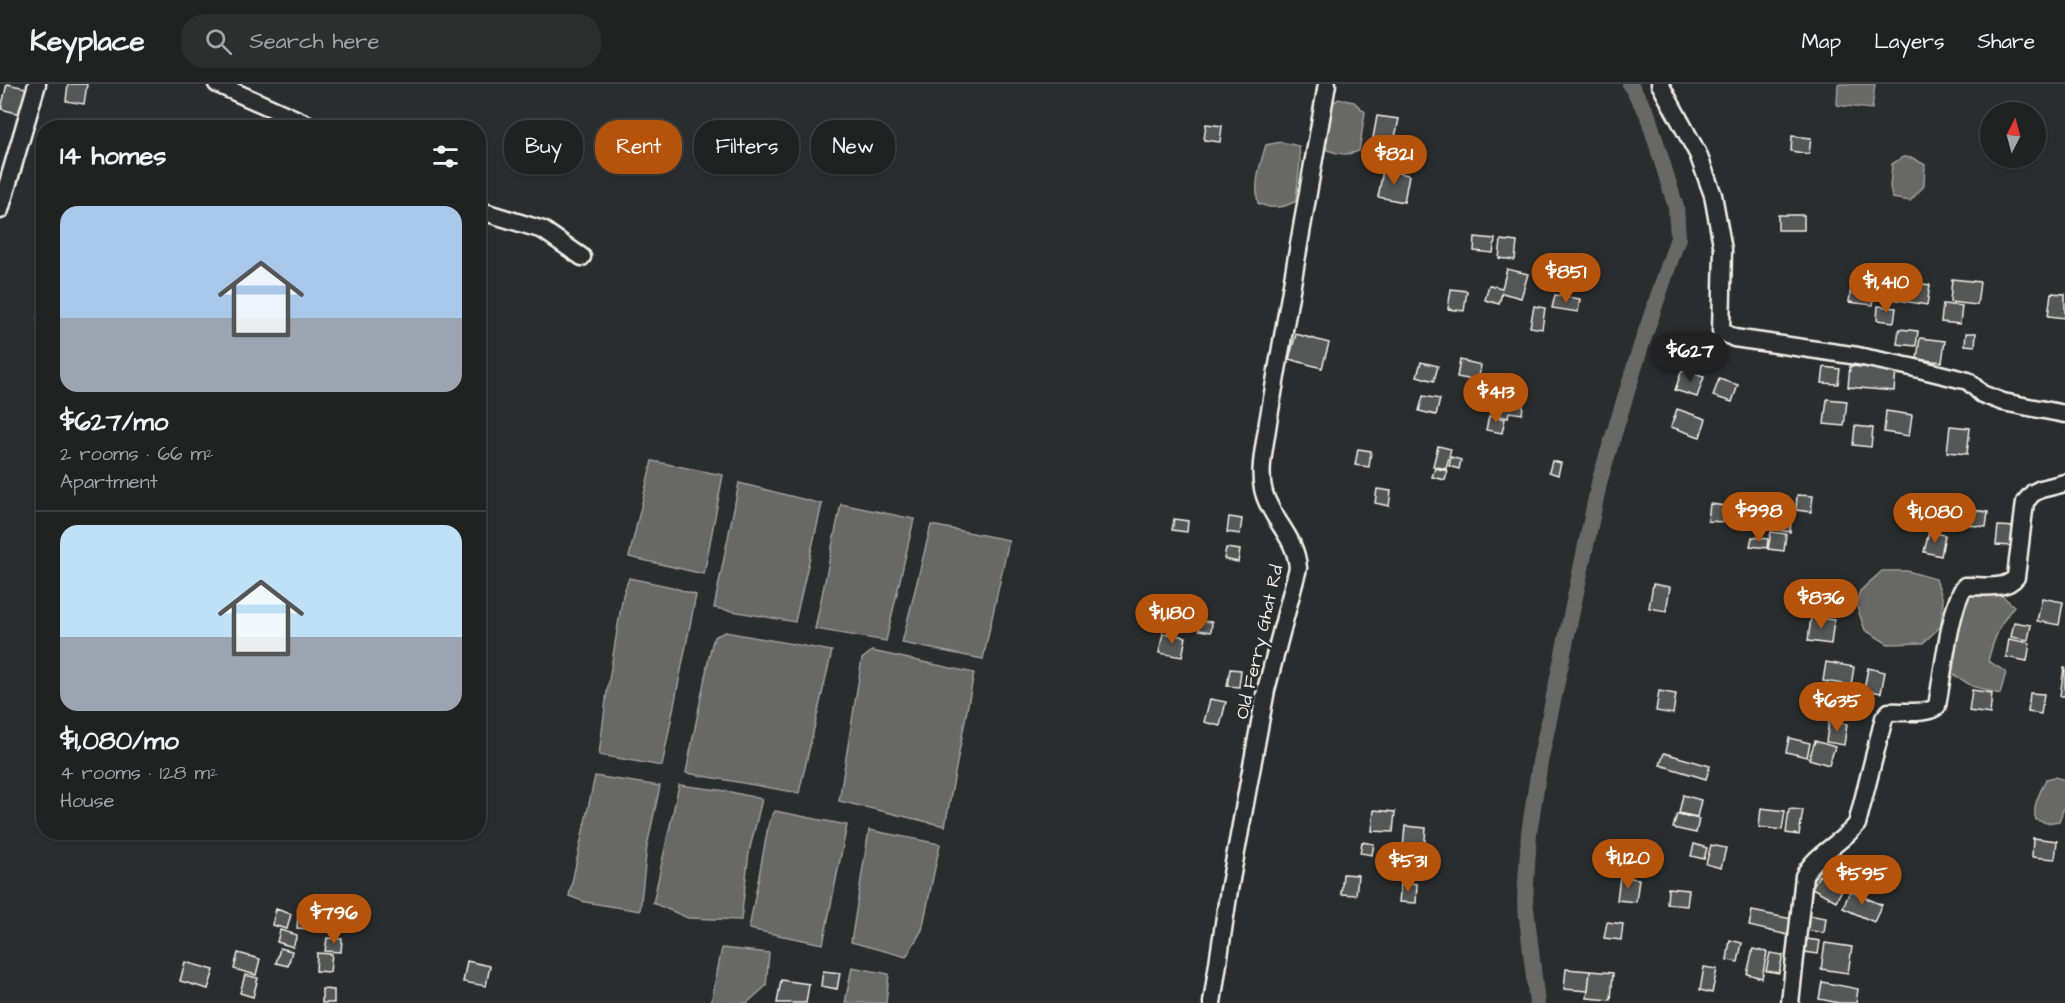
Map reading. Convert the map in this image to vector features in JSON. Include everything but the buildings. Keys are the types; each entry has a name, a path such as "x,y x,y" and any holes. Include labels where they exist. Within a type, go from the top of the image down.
{"street":[{"path":"0,210 37,84"},
{"path":"217,84 298,120"},
{"name":"Old Ferry Ghat Rd","path":"1212,1003 1229,890 1266,690 1298,568 1297,554 1266,497 1261,477 1268,422 1327,84"},
{"path":"1660,84 1698,154 1713,195 1723,250 1721,331 1734,338 1858,356 1911,367 1968,381 1982,394 2003,402 2065,414"},
{"path":"486,212 543,230 582,257"},
{"path":"1790,1003 1804,876 1823,852 1845,838 1857,824 1884,718 1889,712 1925,712 1932,711 1937,706 1960,592 1965,586 2011,584 2016,577 2025,502 2040,489 2065,483"}],"shaded area":[{"path":"1838,84 1875,84 1872,109 1837,105"},
{"path":"1339,99 1354,102 1365,112 1359,151 1355,153 1343,154 1327,150 1325,144 1329,105"},
{"path":"1281,142 1299,146 1300,161 1296,201 1282,207 1268,207 1258,203 1258,174 1266,145"},
{"path":"1903,157 1913,158 1925,165 1924,186 1910,201 1892,198 1890,186 1892,164"},
{"path":"652,461 723,475 704,574 629,557"},
{"path":"739,483 822,504 795,622 714,608"},
{"path":"841,504 914,519 886,641 815,629"},
{"path":"931,525 1009,540 983,659 902,643"},
{"path":"1882,571 1907,571 1936,579 1943,600 1941,626 1923,643 1888,644 1865,630 1856,604 1860,591"},
{"path":"629,578 672,587 696,595 662,766 599,755 623,595"},
{"path":"1994,589 2014,606 1998,632 1988,661 2006,672 2000,694 1972,686 1951,673 1950,661 1968,592"},
{"path":"725,632 832,651 799,793 686,773 714,637"},
{"path":"872,651 974,673 945,826 839,801 862,659"},
{"path":"595,776 660,786 647,846 640,911 585,902 569,896"},
{"path":"2055,777 2065,780 2065,805 2059,821 2047,823 2036,820 2035,810 2039,794 2046,779"},
{"path":"679,785 726,791 762,799 749,852 741,920 688,918 653,903"},
{"path":"775,811 847,825 823,944 749,929 769,822"},
{"path":"869,830 940,844 922,930 906,957 851,942"},
{"path":"722,948 769,953 766,986 747,1003 711,1003"},
{"path":"852,967 889,974 886,1003 845,1003"}],"waterway":[{"path":"1537,1003 1525,900 1529,833 1540,762 1600,479 1641,346 1678,238 1676,207 1647,113 1630,84"}]}
